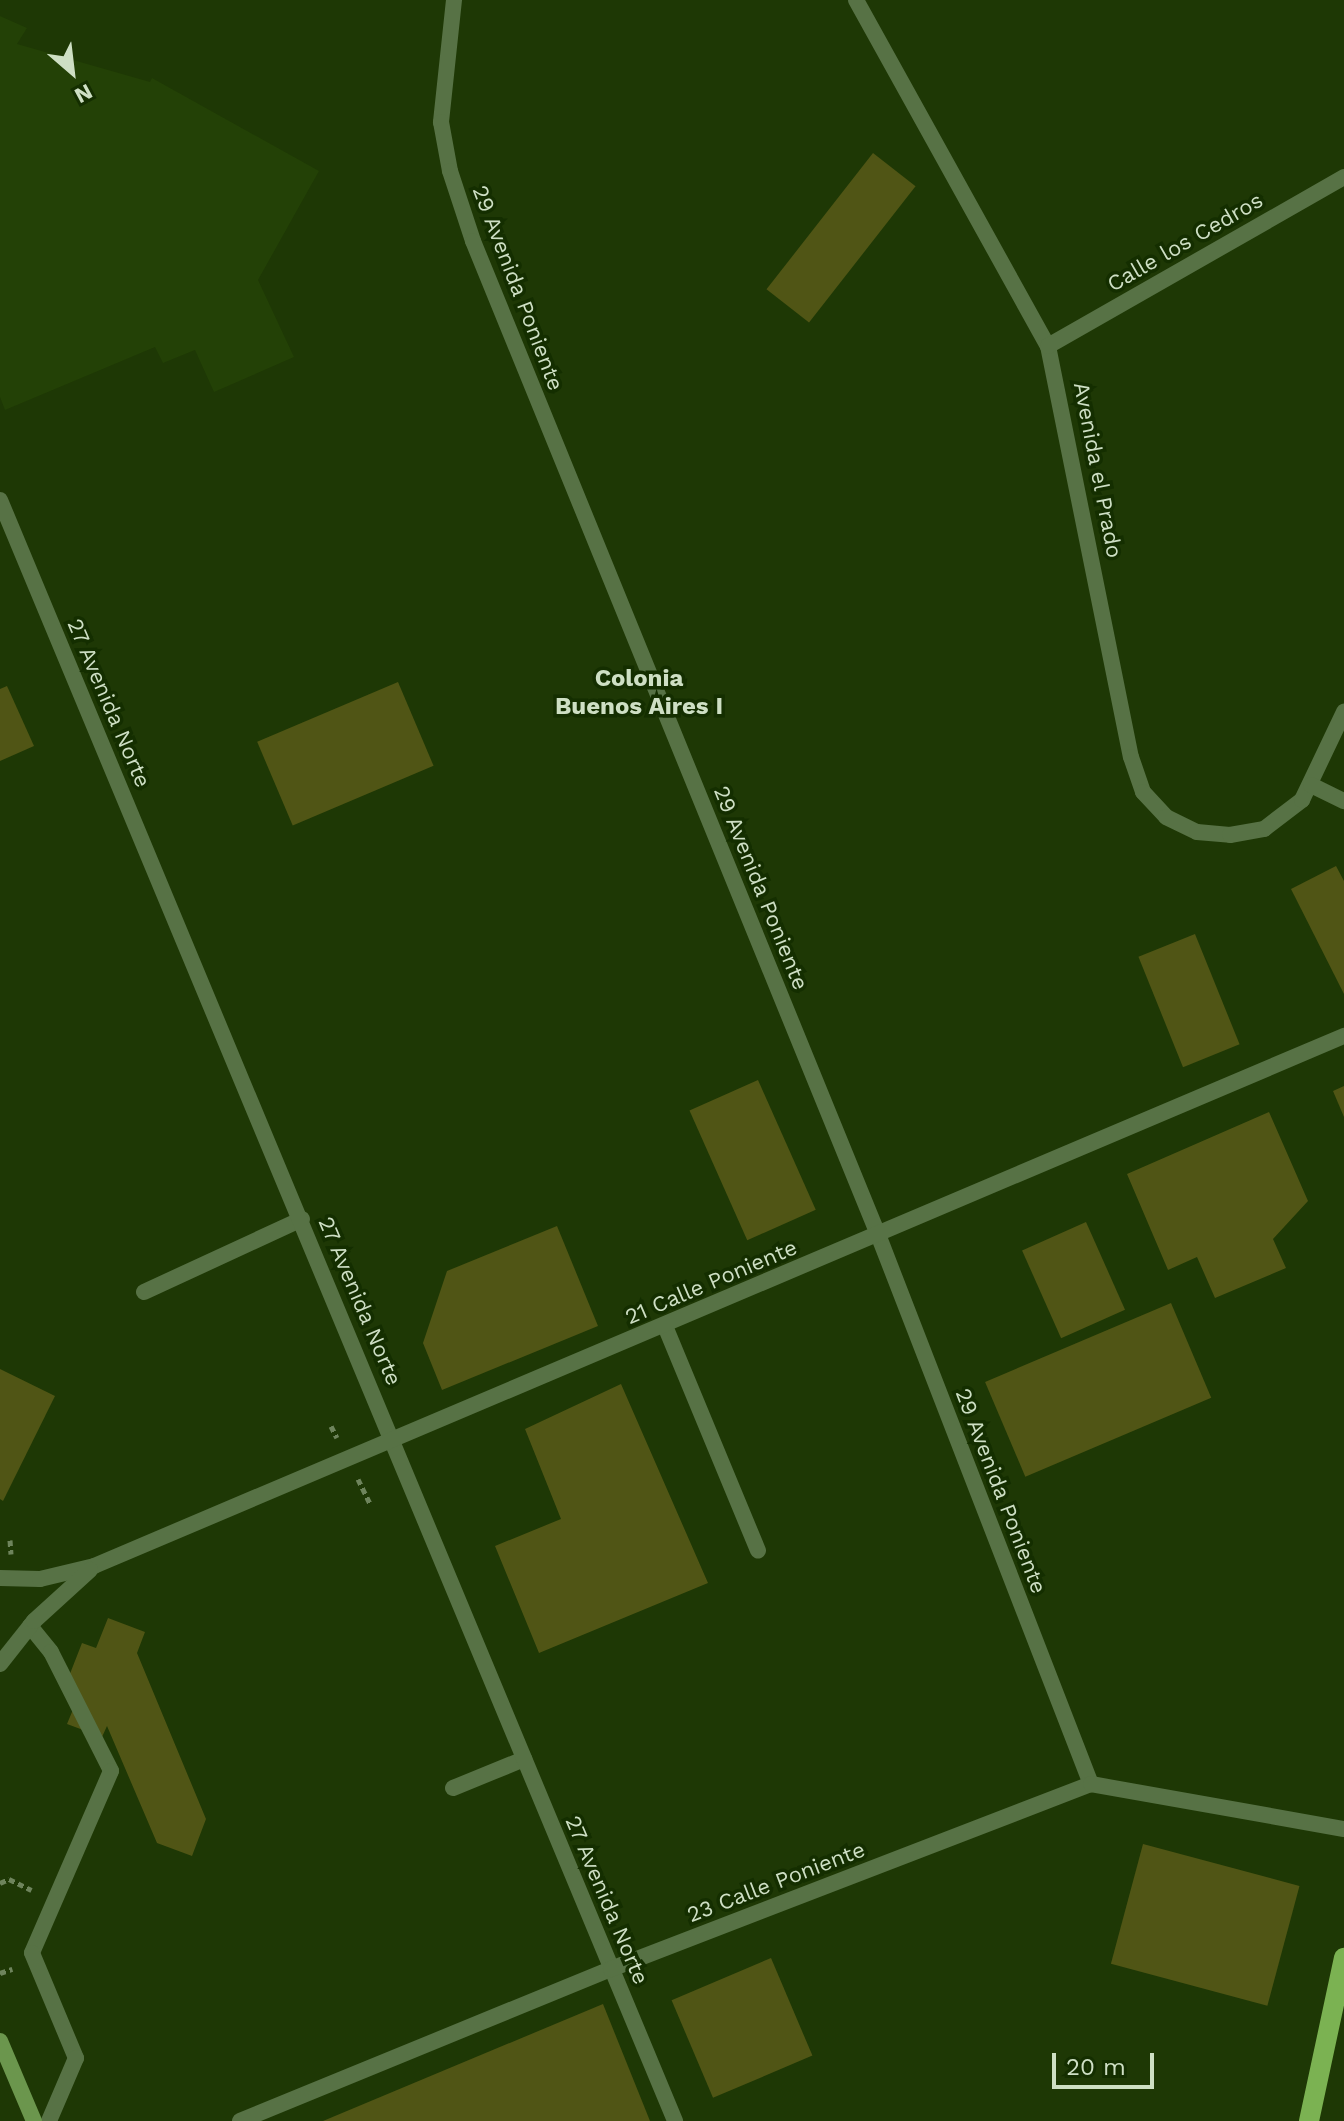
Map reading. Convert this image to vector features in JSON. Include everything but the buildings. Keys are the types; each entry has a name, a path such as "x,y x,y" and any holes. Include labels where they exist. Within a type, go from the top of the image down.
{"main road":[{"path":"1309,2121 1344,1958"}],"street":[{"name":"29 Avenida Poniente","path":"454,0 441,122 450,171 473,241 879,1237 1091,1784"},
{"name":"Avenida el Prado","path":"856,0 1048,346 1131,757 1143,792 1181,827 1230,835 1281,820 1311,785 1344,712"},
{"name":"Calle los Cedros","path":"1048,346 1344,177"},
{"name":"27 Avenida Norte","path":"0,500 302,1219 675,2121"},
{"path":"1311,785 1344,801"},
{"name":"21 Calle Poniente","path":"0,1578 40,1579 94,1566 393,1438 879,1237 1344,1036"},
{"path":"144,1292 302,1219"},
{"path":"665,1326 758,1550"},
{"name":"21 Calle Poniente","path":"0,1664 30,1626 94,1566"},
{"path":"30,1626 51,1652 111,1771 32,1953 76,2058 49,2121"},
{"path":"453,1788 524,1759"},
{"path":"1091,1784 1344,1829"},
{"name":"23 Calle Poniente","path":"240,2121 611,1969 1091,1784"},
{"path":"0,2041 34,2121"}],"path":[{"path":"0,1883 9,1879"},
{"path":"0,1973 12,1969"}],"shaded area":[{"path":"0,16 27,28 17,44 150,82 152,78 319,171 258,280 294,357 214,392 195,350 163,363 155,347 5,410 0,397"}],"district":[{"name":"Colonia Buenos Aires I","path":"639,693"}]}
